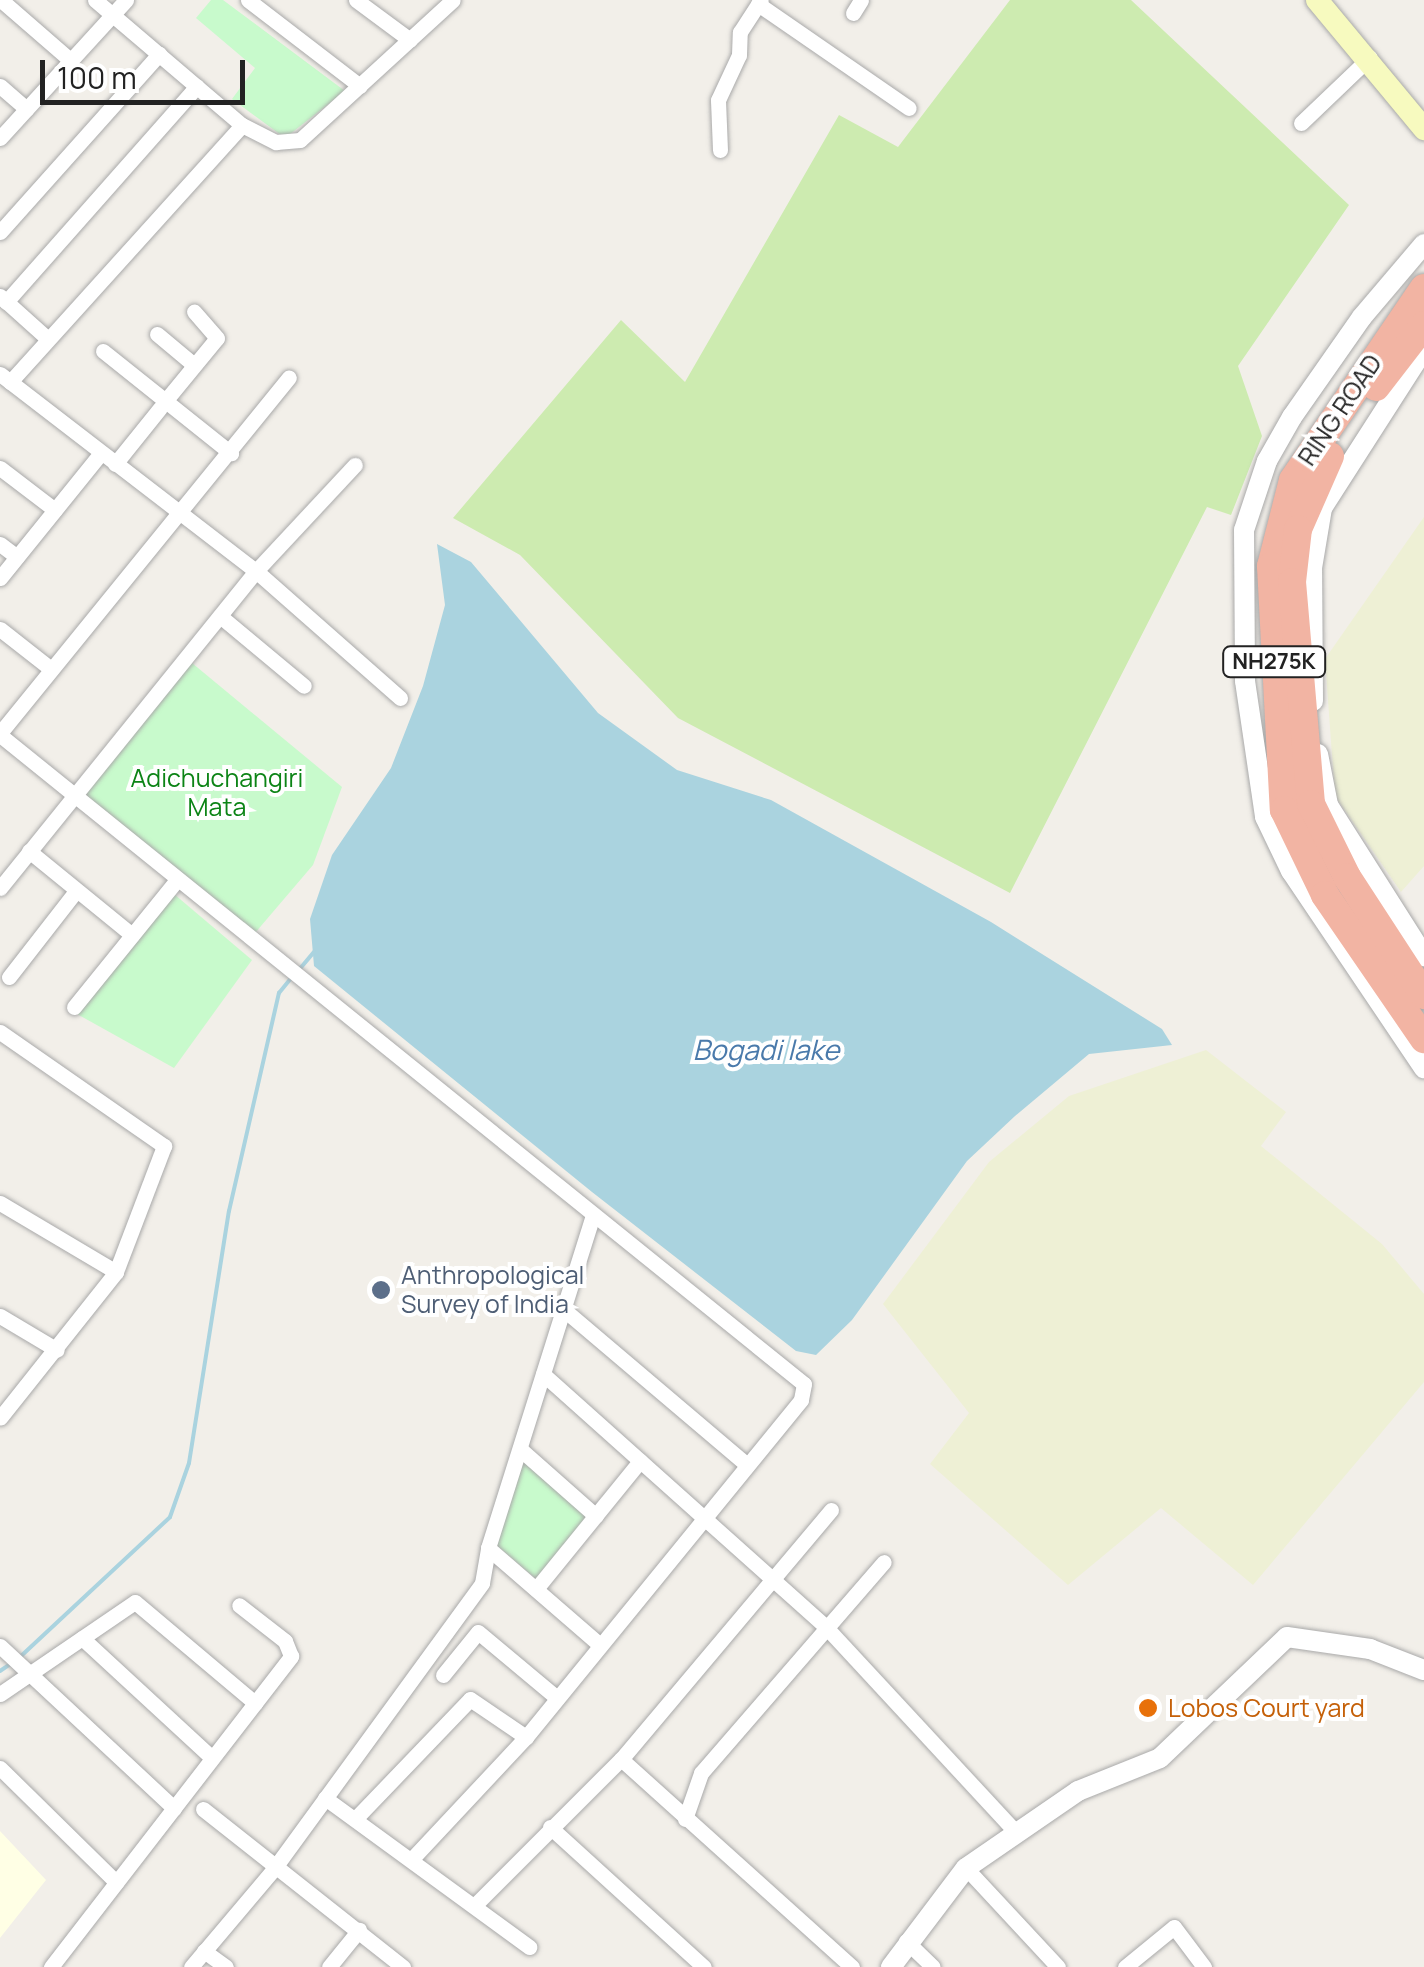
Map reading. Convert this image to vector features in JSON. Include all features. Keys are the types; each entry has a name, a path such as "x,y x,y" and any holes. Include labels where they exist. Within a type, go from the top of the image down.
{"highway":[{"name":"RING ROAD","path":"1424,288 1293,480 1271,566 1284,810 1325,894 1424,1040"},
{"name":"RING ROAD","path":"1424,325 1312,484 1298,528 1292,582 1311,804 1347,876 1424,994"}],"main road":[{"path":"1317,0 1370,56 1424,129"},
{"path":"1331,0 1424,105"}],"street":[{"path":"1,0 70,60"},
{"path":"95,0 242,124 276,142 300,140 453,0"},
{"path":"0,138 126,0"},
{"path":"248,0 360,86"},
{"path":"356,0 410,40"},
{"path":"720,150 718,100 739,55 740,32 760,2 909,108"},
{"path":"0,232 159,54"},
{"path":"1301,123 1370,56"},
{"path":"0,86 26,109"},
{"path":"48,339 3,299 197,86"},
{"path":"242,124 48,339 5,378 256,571 400,698"},
{"path":"1424,244 1306,396 1267,461 1244,530 1252,763 1265,817 1290,871 1424,1068"},
{"path":"115,464 216,338 194,312"},
{"path":"156,334 194,365"},
{"path":"1424,349 1322,508 1312,568 1313,728 1328,805 1424,956"},
{"path":"104,352 163,404 231,453"},
{"path":"289,378 0,734 804,1384 801,1400 526,1737 411,1860"},
{"path":"1306,396 1337,412"},
{"path":"0,578 101,453"},
{"path":"0,888 256,571 354,465"},
{"path":"0,468 55,510"},
{"path":"0,544 17,556"},
{"path":"220,616 304,686"},
{"path":"0,629 51,670"},
{"path":"29,852 132,935"},
{"path":"74,1007 177,880"},
{"path":"9,977 76,891"},
{"path":"0,1032 164,1146 116,1272 0,1418"},
{"path":"0,1203 116,1272"},
{"path":"190,1967 273,1870 482,1583 488,1548 593,1215"},
{"path":"562,1308 745,1464"},
{"path":"0,1316 57,1350"},
{"path":"543,1374 824,1625 1014,1830"},
{"path":"520,1449 596,1516"},
{"path":"536,1589 640,1461"},
{"path":"475,1905 620,1759 775,1582 831,1510"},
{"path":"488,1548 599,1644"},
{"path":"685,1820 702,1773 824,1625 884,1562"},
{"path":"0,1694 29,1669 135,1602 255,1703"},
{"path":"51,1967 292,1656 285,1641 239,1605"},
{"path":"443,1675 478,1632 557,1698"},
{"path":"82,1638 212,1758"},
{"path":"891,1967 906,1941 966,1868 1014,1830 1078,1791 1160,1758 1287,1638 1370,1649 1424,1670"},
{"path":"4,1650 29,1669 174,1808"},
{"path":"355,1820 470,1698 526,1737"},
{"path":"620,1759 852,1967"},
{"path":"0,1768 116,1882"},
{"path":"325,1798 529,1947"},
{"path":"203,1809 273,1870 359,1930 403,1967"},
{"path":"550,1826 704,1967"},
{"path":"966,1868 1058,1967"},
{"path":"1125,1967 1174,1927 1204,1967"},
{"path":"329,1967 359,1930"},
{"path":"906,1941 933,1967"},
{"path":"204,1950 226,1967"}],"shaded area":[{"path":"1424,517 1424,866 1401,892 1335,796 1325,659"},
{"path":"1206,1050 1286,1112 1261,1146 1382,1244 1424,1294 1424,1382 1253,1585 1161,1508 1068,1585 930,1464 969,1413 883,1304 989,1162 1069,1096"},
{"path":"0,1831 46,1880 0,1938"}],"green space":[{"path":"211,0 223,0 345,91 285,138 232,99 255,68 196,18"},
{"path":"1010,0 1131,0 1349,205 1238,366 1262,436 1231,515 1207,507 1010,893 678,718 520,555 453,518 621,320 685,382 839,115 898,147"},
{"name":"Adichuchangiri Mata","path":"186,658 342,787 313,865 255,933 79,790"},
{"path":"174,894 252,960 174,1068 77,1014"},
{"path":"520,1456 589,1515 537,1580 494,1543"}],"water":[{"name":"Bogadi lake","path":"437,544 471,562 598,713 677,770 771,800 991,922 1162,1029 1172,1045 1089,1054 1015,1116 967,1161 852,1320 816,1355 796,1351 592,1192 314,966 310,919 332,855 391,768 423,686 445,605"}],"waterway":[{"path":"298,971 314,952"},
{"path":"20,1657 170,1517 189,1463 229,1211 279,993 291,978"},
{"path":"0,1671 12,1663"}],"place":[{"name":"Anthropological Survey of India","path":"381,1290"},
{"name":"Lobos Court yard","path":"1148,1708"}]}
